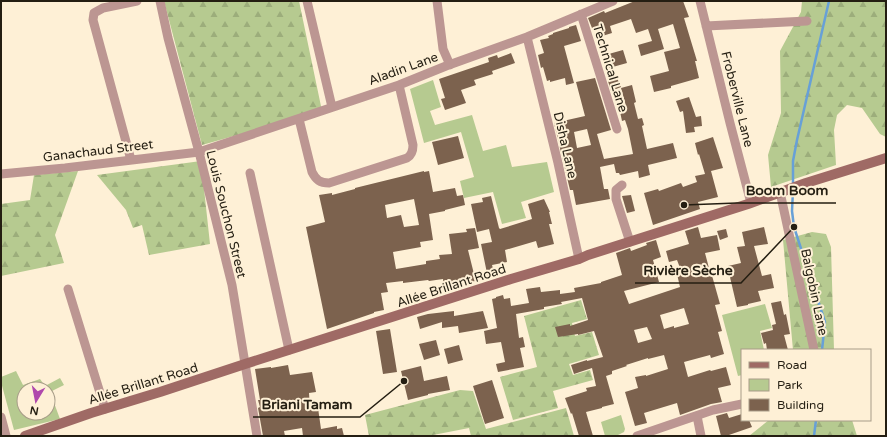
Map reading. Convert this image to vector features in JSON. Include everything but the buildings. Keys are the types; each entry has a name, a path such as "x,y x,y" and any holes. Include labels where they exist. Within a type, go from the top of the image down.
{"main road":[{"name":"Allée Brillant Road","path":"25,436 288,350 511,279 580,259 588,255 751,203 806,183 886,158"}],"street":[{"path":"131,160 93,20 94,13 104,8 137,1"},
{"name":"Louis Souchon Street","path":"160,1 168,38 199,152 232,285 257,436"},
{"path":"306,1 332,108"},
{"path":"437,1 443,49 450,65"},
{"name":"Aladin Lane","path":"199,152 399,85 527,37 613,1"},
{"name":"Froberville Lane","path":"700,1 751,203"},
{"name":"Technical Lane","path":"581,14 616,129"},
{"path":"706,26 807,22"},
{"name":"Disha Lane","path":"527,37 580,259"},
{"path":"299,119 312,172 319,181 323,183 329,183 407,158 411,156 413,145 399,85"},
{"name":"Ganachaud Street","path":"1,174 199,152"},
{"path":"250,173 288,350"},
{"path":"622,185 616,190 616,198 630,242"},
{"name":"Balgobin Lane","path":"782,192 814,349"},
{"path":"68,289 106,409"},
{"path":"637,436 713,410 741,404"},
{"path":"697,416 701,436"},
{"path":"1,417 6,436"}],"green space":[{"path":"164,1 299,1 322,111 202,145"},
{"path":"802,1 886,1 886,137 880,134 862,108 847,105 837,115 834,130 836,165 771,187 768,155 781,113 780,51 801,12"},
{"path":"433,80 441,107 430,111 435,125 472,115 483,151 506,145 512,167 547,162 554,192 521,202 526,218 502,224 493,192 464,198 460,181 474,177 461,132 424,143 410,89"},
{"path":"201,161 210,244 149,255 142,225 133,228 126,210 97,175"},
{"path":"78,171 55,235 64,263 1,276 1,204 30,200 34,175"},
{"path":"812,232 826,234 831,247 834,349 793,349 783,240"},
{"path":"581,300 587,319 572,323 575,336 592,332 599,355 569,364 573,375 590,370 593,380 553,391 558,408 513,420 500,377 537,367 524,316"},
{"path":"765,304 772,328 760,331 764,349 741,349 741,375 738,376 722,315"},
{"path":"16,371 21,381 16,381 16,421 52,421 14,430 1,377"},
{"path":"60,378 64,385 56,389 56,381 54,381"},
{"path":"460,390 473,391 486,429 566,408 574,436 471,436 469,428 428,436 369,436 365,415"},
{"path":"56,408 60,419 56,420"},
{"path":"621,415 625,429 624,432 616,436 605,436 601,422"},
{"path":"768,421 852,421 857,436 749,436"}],"waterway":[{"path":"793,185 793,161 797,140 829,1"},
{"path":"793,190 792,211 794,227 825,322 822,349"},
{"path":"814,436 816,421"}],"place":[{"name":"Boom Boom","path":"684,205"},
{"name":"Rivière Sèche","path":"794,227"},
{"name":"Briani Tamam","path":"404,381"}]}
